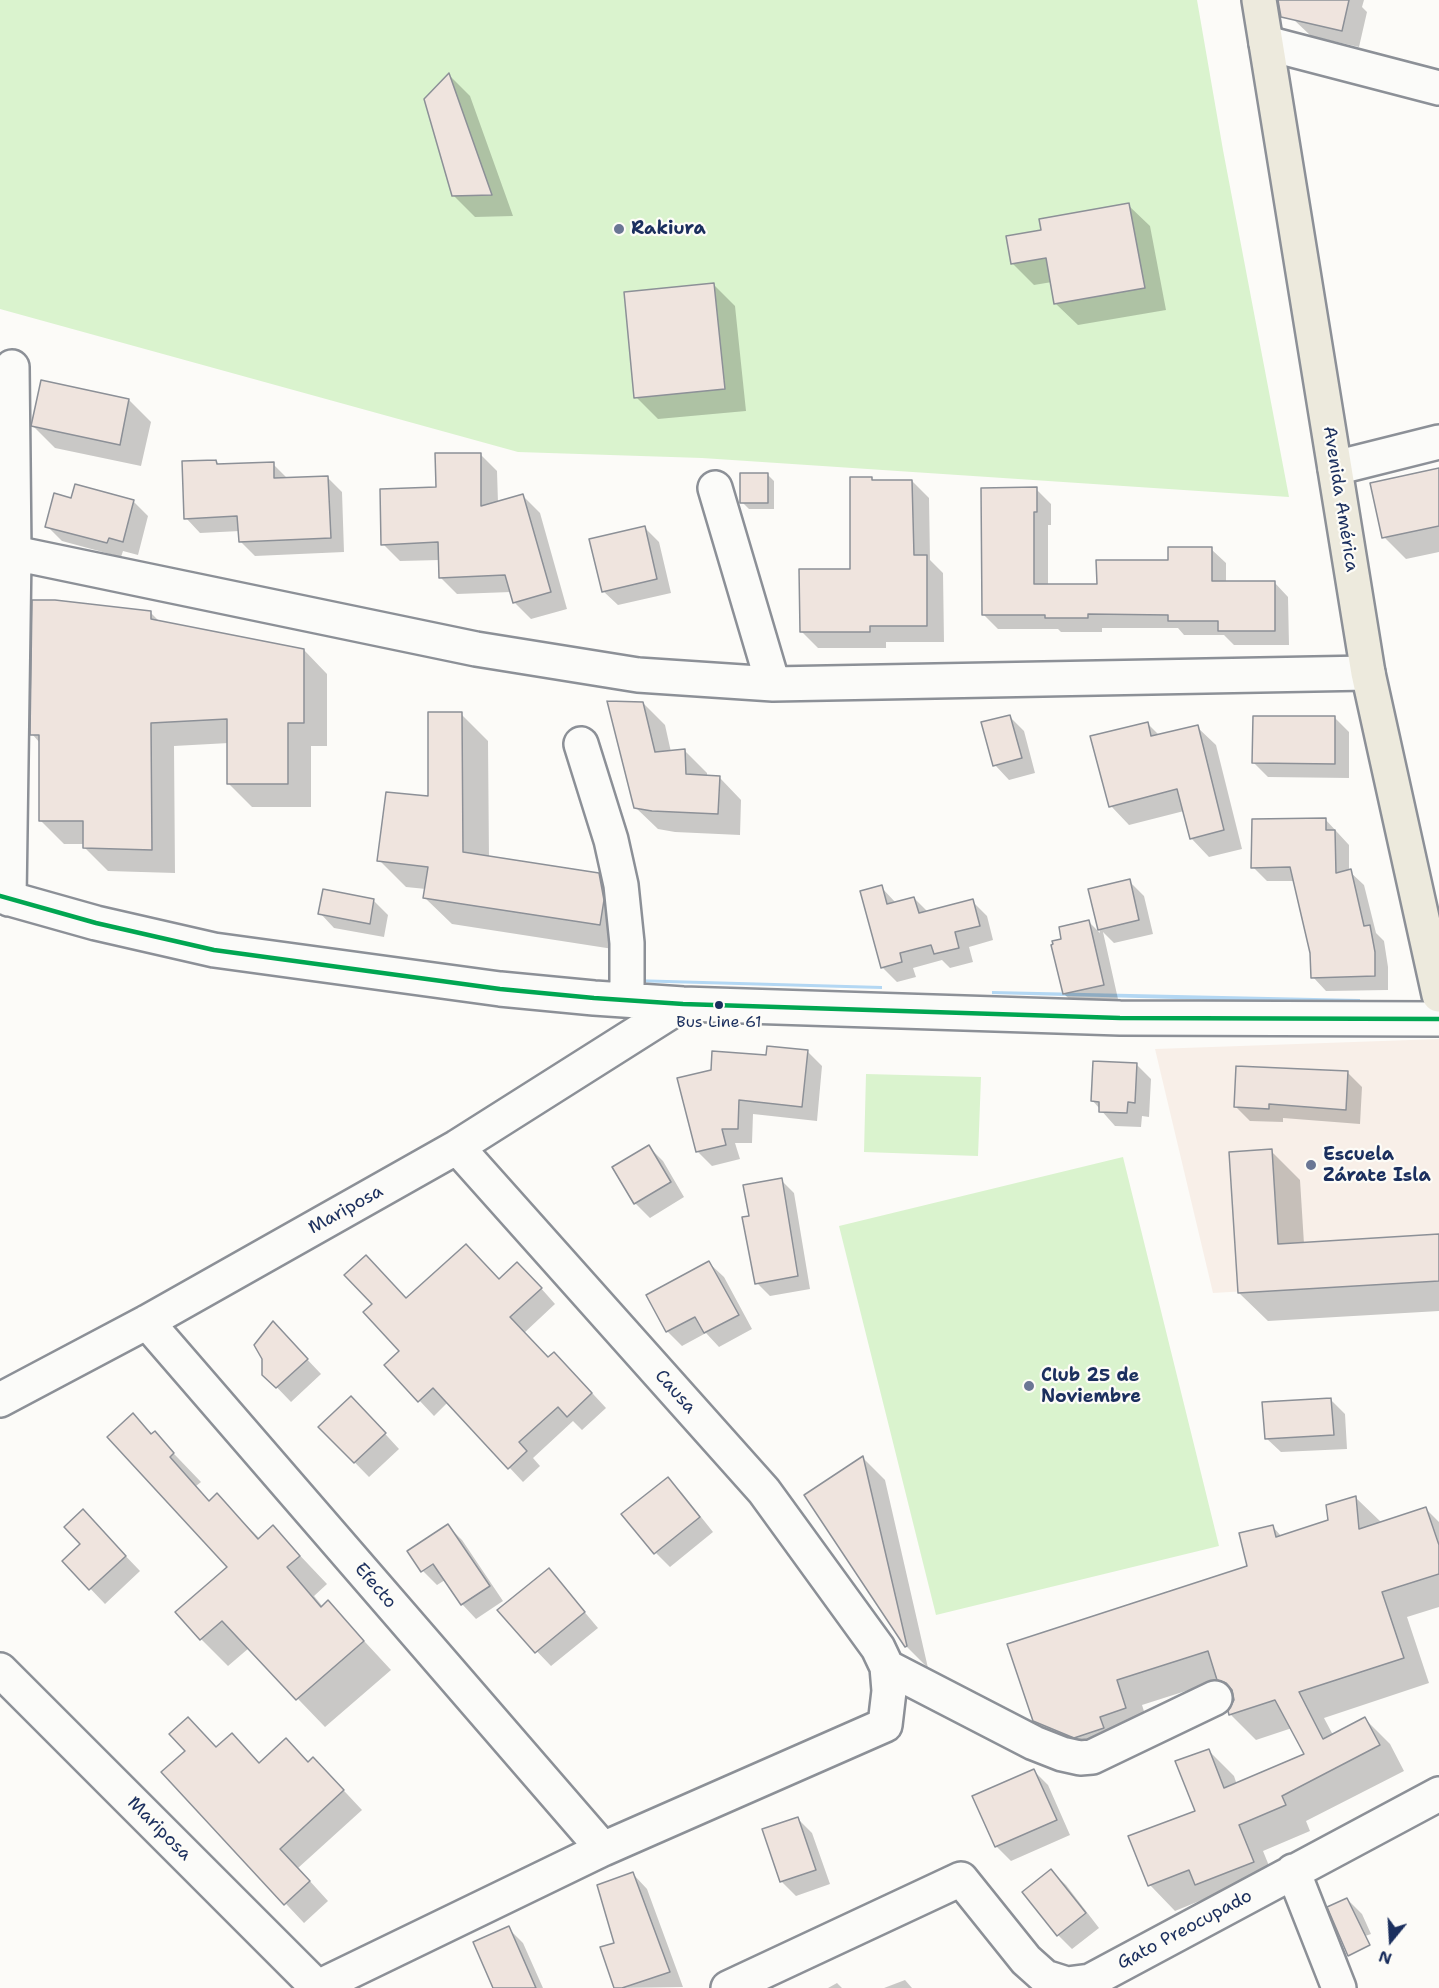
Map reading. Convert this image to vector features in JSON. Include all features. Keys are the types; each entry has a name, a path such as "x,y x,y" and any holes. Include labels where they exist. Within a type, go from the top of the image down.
{"main road":[{"name":"Avenida América","path":"1259,0 1368,673 1439,995"}],"street":[{"path":"1266,43 1439,88"},
{"path":"12,366 7,549 4,898 214,950 476,986 627,1000 683,1004 1120,1018 1439,1019"},
{"path":"1335,468 1439,442"},
{"path":"715,488 773,684"},
{"path":"7,549 476,649 638,675 773,684 1368,673"},
{"path":"581,744 611,840 621,885 627,943 627,1000"},
{"name":"Mariposa","path":"0,1400 147,1322 458,1147 683,1004"},
{"name":"Causa","path":"458,1147 764,1491 882,1658"},
{"name":"Efecto","path":"147,1322 603,1849"},
{"path":"882,1658 1034,1743 1080,1758 1092,1757 1215,1698"},
{"path":"317,1988 603,1849 885,1725 889,1691 882,1658"},
{"name":"Mariposa","path":"0,1670 317,1988"},
{"name":"Gato Preocupado","path":"728,1988 961,1879 1026,1960 1045,1977 1067,1984 1090,1981 1439,1794"},
{"path":"1293,1871 1339,1988"}],"shaded area":[{"name":"Escuela Zárate Isla","path":"1439,1039 1439,1280 1213,1293 1155,1049"}],"green space":[{"name":"Rakiura","path":"0,0 1197,0 1289,497 702,458 518,452 0,309"},
{"path":"866,1074 981,1077 978,1156 864,1152"},
{"name":"Club 25 de Noviembre","path":"1123,1157 1219,1546 936,1615 839,1226"}],"water":[{"path":"631,979 882,986 882,989 631,982"},
{"path":"992,991 1360,999 1360,1004 992,994"}],"building":[{"path":"1278,0 1349,0 1342,31 1281,17"},
{"path":"449,73 492,195 452,196 424,99"},
{"path":"1129,203 1145,288 1054,304 1046,258 1011,264 1006,236 1041,230 1039,219"},
{"path":"714,283 725,389 634,398 624,292"},
{"path":"41,380 129,399 120,445 31,426"},
{"path":"435,453 481,453 481,506 523,494 551,592 513,603 505,575 439,578 438,542 381,545 380,489 436,487"},
{"path":"216,460 217,464 274,462 274,478 328,476 331,538 239,542 237,516 184,519 182,461"},
{"path":"1439,468 1439,526 1382,538 1370,483"},
{"path":"740,473 768,473 768,503 740,503"},
{"path":"850,477 872,477 872,480 912,480 914,555 927,555 927,626 870,626 870,632 800,632 799,569 850,569"},
{"path":"75,484 134,500 123,542 109,538 107,543 45,527 54,493 71,498"},
{"path":"1037,487 1037,512 1034,512 1034,584 1097,584 1096,560 1168,560 1168,547 1212,547 1212,581 1275,581 1275,631 1218,631 1218,621 1168,621 1168,615 1088,614 1088,618 1045,618 1045,615 982,615 981,488"},
{"path":"645,526 657,579 602,592 589,539"},
{"path":"32,600 55,600 151,611 151,619 304,649 304,723 288,723 288,784 227,784 227,719 151,723 152,850 83,848 83,821 39,821 39,735 30,735"},
{"path":"607,701 643,702 655,752 685,749 686,774 720,776 718,814 634,808"},
{"path":"428,712 462,712 463,852 599,873 604,900 600,925 423,898 428,867 377,861 386,792 428,796"},
{"path":"1010,715 1022,758 993,766 981,722"},
{"path":"1253,716 1335,716 1335,764 1252,763"},
{"path":"1148,722 1151,736 1198,725 1224,830 1190,839 1177,789 1109,807 1090,736"},
{"path":"1326,818 1326,830 1335,830 1336,873 1351,869 1364,926 1370,925 1375,952 1375,976 1311,978 1310,953 1290,867 1251,868 1252,819"},
{"path":"1130,879 1139,920 1098,930 1088,889"},
{"path":"882,885 887,904 914,897 919,913 973,899 980,926 955,932 959,948 934,954 931,945 900,953 902,962 881,968 860,891"},
{"path":"323,889 374,899 370,924 318,914"},
{"path":"1089,920 1104,985 1063,994 1052,941 1061,939 1059,927"},
{"path":"767,1046 808,1050 802,1107 739,1100 738,1129 722,1129 726,1145 696,1152 677,1078 711,1070 712,1051 766,1055"},
{"path":"1093,1061 1137,1063 1135,1103 1128,1102 1127,1113 1099,1112 1099,1102 1091,1101"},
{"path":"1236,1066 1348,1071 1346,1110 1269,1104 1269,1109 1234,1107"},
{"path":"649,1145 671,1182 634,1204 612,1167"},
{"path":"1272,1149 1278,1244 1439,1234 1439,1281 1238,1293 1229,1152"},
{"path":"782,1178 798,1276 755,1284 742,1217 749,1216 743,1185"},
{"path":"466,1244 499,1279 517,1262 542,1288 510,1317 548,1357 554,1352 592,1393 567,1417 558,1407 519,1442 527,1451 508,1469 433,1388 418,1402 384,1365 399,1351 363,1312 372,1304 344,1275 366,1255 406,1298"},
{"path":"709,1261 739,1315 704,1333 695,1317 666,1332 646,1295"},
{"path":"273,1321 308,1359 276,1388 262,1375 262,1359 254,1345"},
{"path":"351,1396 386,1433 354,1463 318,1427"},
{"path":"1331,1398 1334,1435 1265,1439 1262,1402"},
{"path":"133,1413 151,1434 155,1431 174,1453 170,1457 209,1501 217,1493 258,1539 273,1525 300,1556 287,1567 321,1607 328,1600 364,1641 296,1700 222,1621 200,1640 175,1612 227,1567 107,1437"},
{"path":"863,1456 907,1646 905,1647 804,1495"},
{"path":"668,1477 700,1517 654,1554 621,1514"},
{"path":"1356,1496 1359,1529 1426,1507 1439,1545 1439,1574 1382,1592 1404,1658 1299,1692 1323,1739 1365,1717 1380,1745 1282,1796 1286,1805 1239,1825 1254,1862 1195,1885 1189,1870 1148,1886 1128,1836 1195,1811 1175,1761 1209,1749 1224,1788 1304,1754 1275,1700 1229,1715 1228,1711 1234,1700 1232,1690 1226,1683 1217,1680 1208,1651 1117,1680 1126,1708 1100,1717 1104,1728 1074,1738 1033,1721 1007,1644 1247,1566 1239,1533 1273,1525 1276,1537 1328,1520 1326,1505"},
{"path":"83,1509 126,1556 89,1590 62,1561 80,1544 64,1527"},
{"path":"448,1524 490,1586 461,1605 433,1564 421,1572 407,1551"},
{"path":"549,1568 585,1612 535,1653 497,1610"},
{"path":"188,1717 216,1747 232,1733 259,1763 286,1738 308,1762 313,1757 344,1790 280,1849 310,1881 284,1905 161,1772 185,1751 169,1734"},
{"path":"1034,1769 1057,1820 995,1847 972,1796"},
{"path":"798,1817 816,1870 780,1882 762,1829"},
{"path":"1051,1869 1086,1913 1057,1936 1022,1892"},
{"path":"633,1872 670,1972 622,1988 614,1988 600,1947 614,1943 597,1885"},
{"path":"1347,1898 1370,1945 1348,1956 1327,1907"},
{"path":"509,1926 536,1988 493,1988 473,1942"}],"transit line":[{"path":"0,896 96,923 214,950 500,989 594,998 683,1004 1120,1018 1439,1019"}],"place":[{"name":"Rakiura","path":"619,229"},
{"name":"Bus Line 61","path":"719,1005"},
{"name":"Escuela Zárate Isla","path":"1311,1165"},
{"name":"Club 25 de Noviembre","path":"1029,1386"}]}
